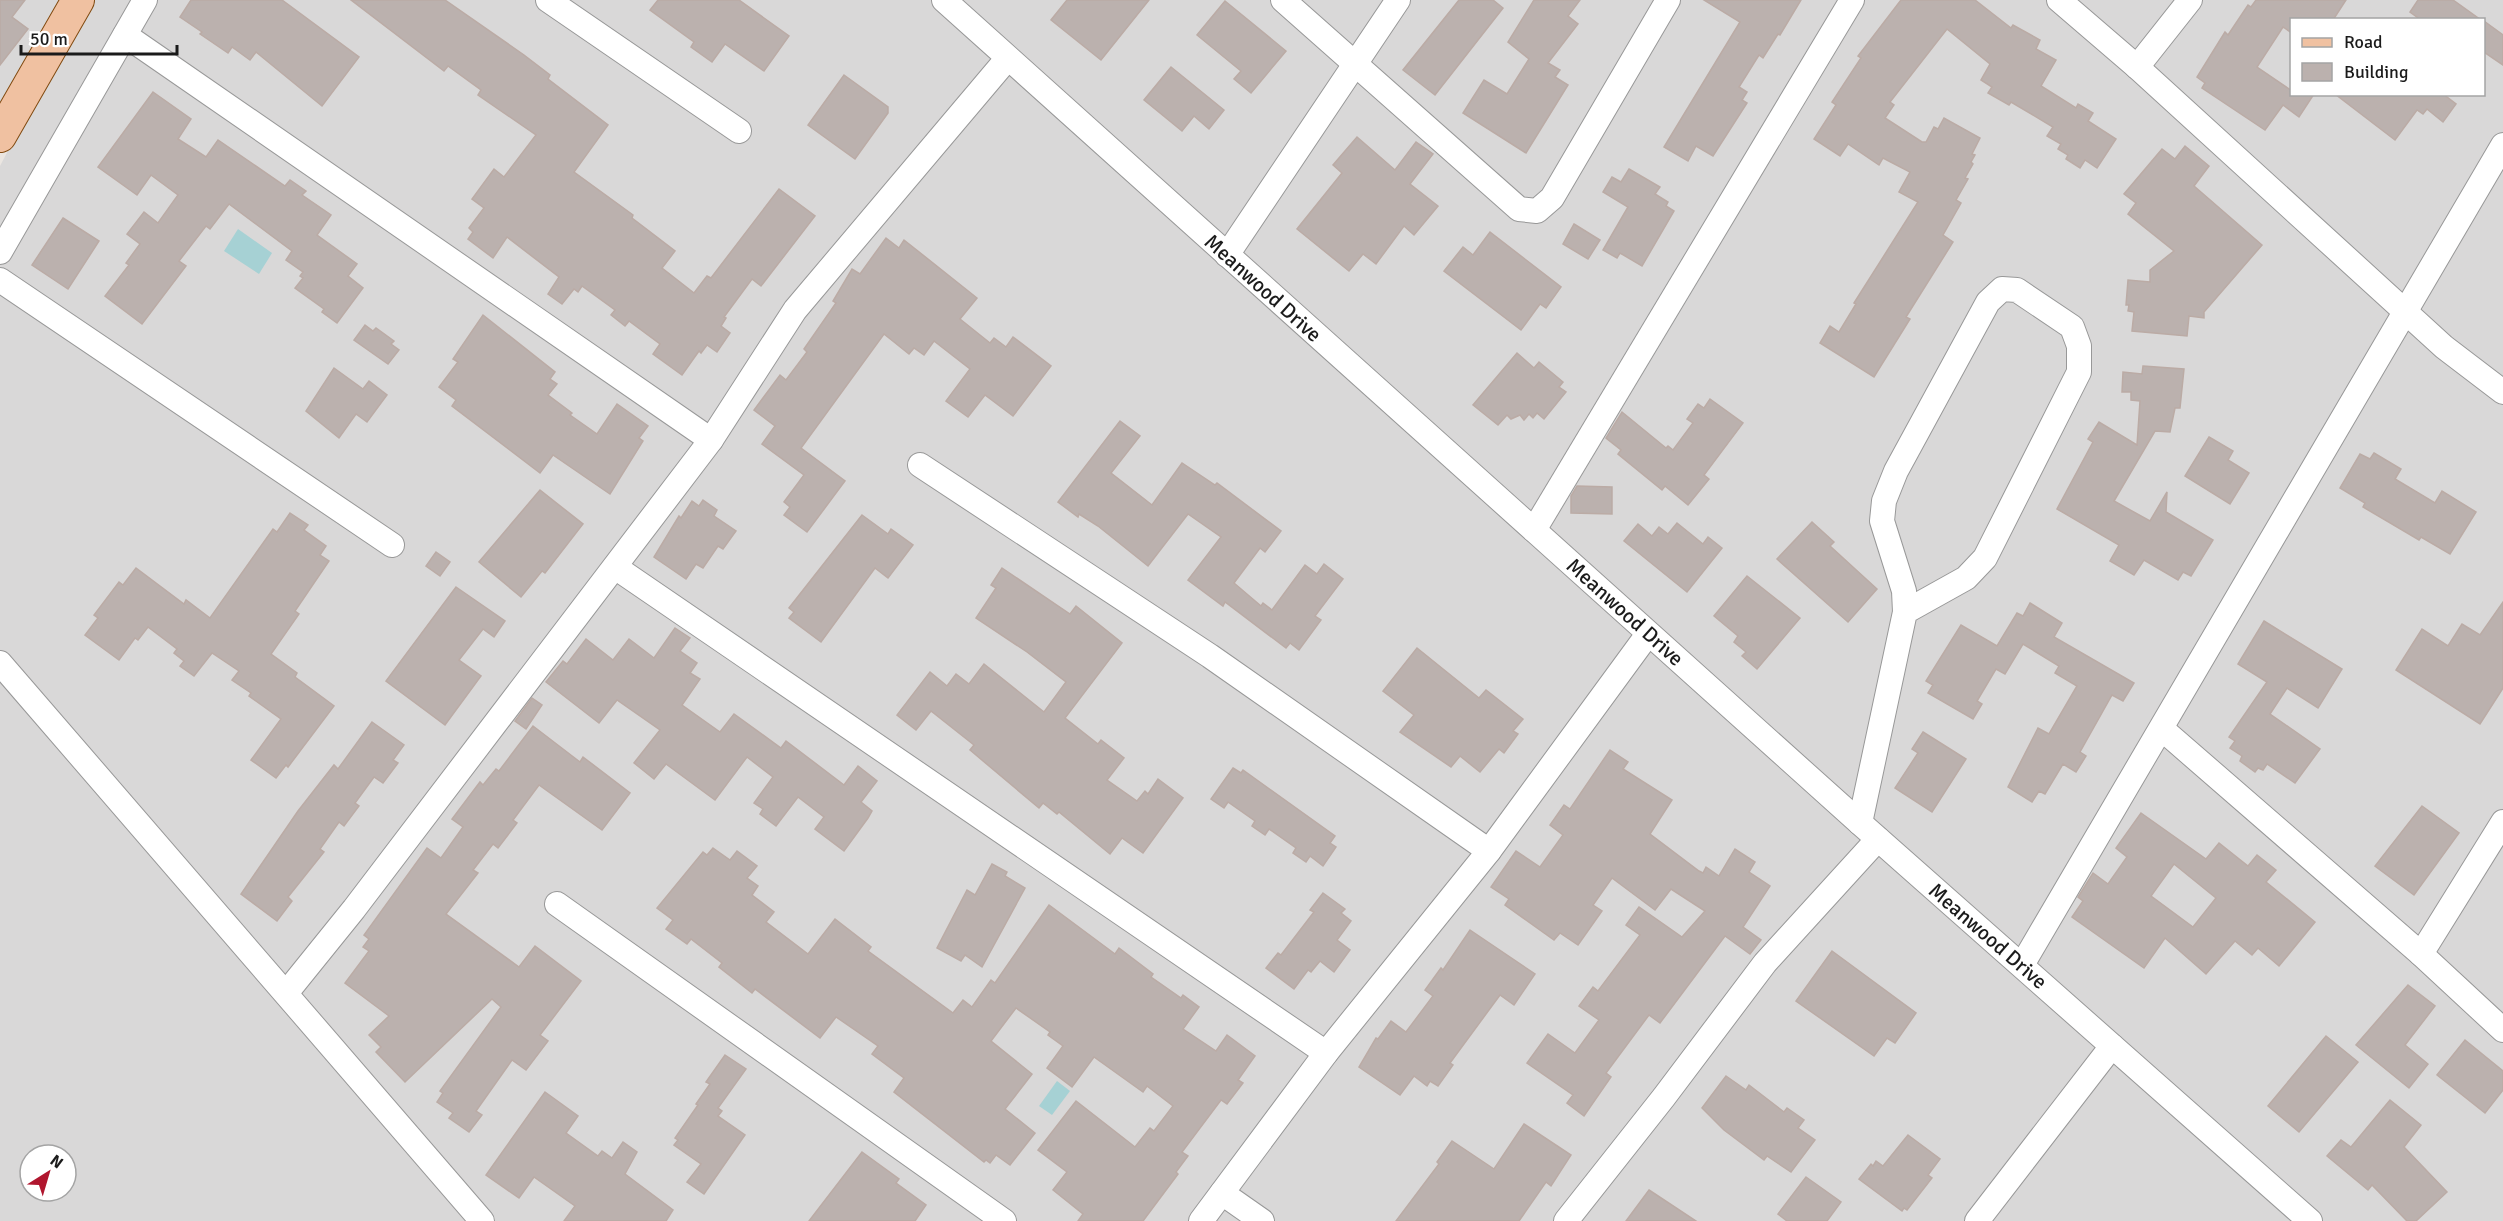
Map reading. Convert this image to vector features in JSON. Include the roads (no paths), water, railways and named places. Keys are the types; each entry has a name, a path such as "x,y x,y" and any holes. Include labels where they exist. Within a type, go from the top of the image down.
{"main road":[{"path":"0,136 78,0"}],"street":[{"path":"0,252 146,0"},
{"path":"548,0 738,131"},
{"name":"Meanwood Drive","path":"944,0 1648,634 2310,1221"},
{"path":"1283,0 1519,209 1537,211 1552,198 1668,0"},
{"path":"1227,255 1398,0"},
{"path":"1534,530 1852,0"},
{"path":"2059,0 2138,67 2444,347 2503,392"},
{"path":"2138,67 2190,0"},
{"path":"126,35 711,440"},
{"path":"286,992 354,909 711,440 795,310 1007,58"},
{"path":"2022,965 2162,729 2404,310 2503,145"},
{"path":"0,280 392,545"},
{"path":"1860,823 1905,612 1904,591 1882,521 1884,501 1896,471 1988,302 2002,288 2017,290 2072,327 2079,346 2079,372 1985,558 1966,578 1905,612"},
{"path":"920,465 1210,656 1489,851"},
{"path":"615,567 1326,1053"},
{"path":"1202,1221 1326,1053 1489,851 1648,634"},
{"path":"0,663 482,1221"},
{"path":"2162,729 2421,954 2503,1030"},
{"path":"2421,954 2503,822"},
{"path":"1566,1221 1664,1097 1765,963 1878,839"},
{"path":"557,904 1004,1221"},
{"path":"1977,1221 2112,1046"},
{"path":"1222,1193 1262,1221"}],"water":[{"path":"238,229 272,253 259,274 224,251"},
{"path":"1057,1081 1070,1091 1052,1115 1039,1106"}]}
